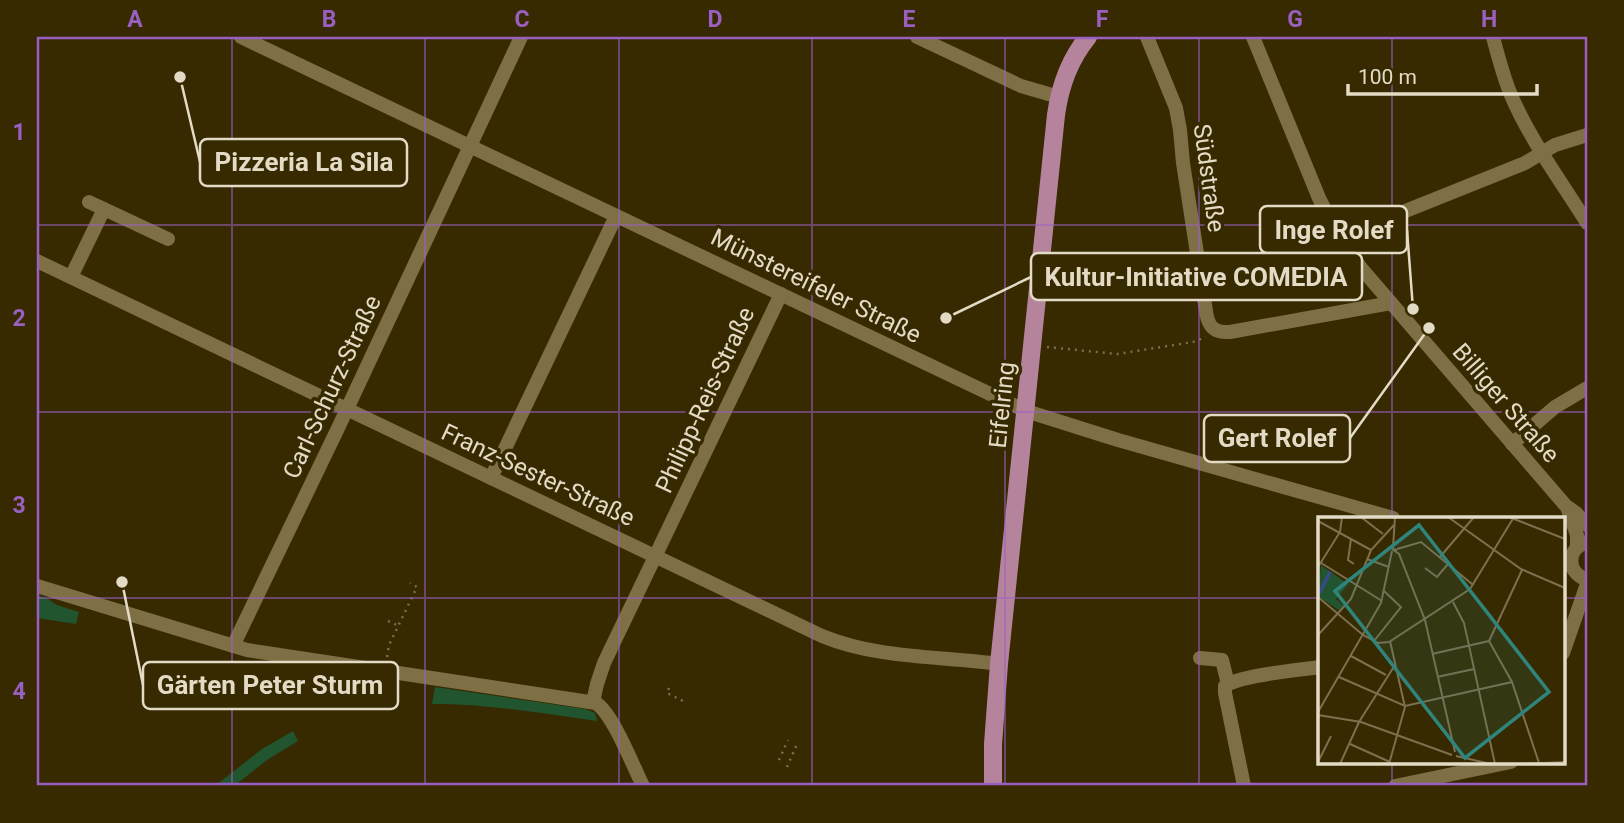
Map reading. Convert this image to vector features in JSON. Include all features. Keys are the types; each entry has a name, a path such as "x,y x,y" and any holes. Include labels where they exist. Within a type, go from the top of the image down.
{"main road":[{"name":"Eifelring","path":"993,786 999,664 1054,130 1059,97 1068,69 1088,37"}],"street":[{"name":"Münstereifeler Straße","path":"241,37 1026,411 1386,517"},
{"name":"Carl-Schurz-Straße","path":"233,646 521,37"},
{"path":"917,37 1021,86 1059,97"},
{"name":"Südstraße","path":"1147,37 1176,108 1207,319 1213,330"},
{"name":"Billiger Straße","path":"1253,37 1319,198 1340,240 1512,444 1566,506 1587,525"},
{"path":"1493,37 1511,96 1531,135 1587,223"},
{"path":"1340,240 1363,228 1525,163 1555,145 1587,135"},
{"path":"89,202 169,239"},
{"path":"71,277 104,209"},
{"path":"491,478 616,216"},
{"name":"Franz-Sester-Straße","path":"37,261 848,646 999,664"},
{"name":"Philipp-Reis-Straße","path":"593,702 604,663 781,294"},
{"path":"1213,330 1230,332 1391,303"},
{"path":"1512,444 1555,407 1587,388"},
{"name":"Billiger Straße","path":"1566,506 1577,535 1571,561 1578,576"},
{"path":"1564,648 1578,576"},
{"path":"37,586 233,646 271,654 593,702 602,707 610,719 643,786"},
{"path":"1200,658 1222,660 1228,684"},
{"path":"1244,786 1224,693 1225,687 1259,676 1318,667"},
{"path":"1395,786 1501,764"}],"path":[{"path":"1032,345 1117,354 1205,339 1213,330"},
{"path":"385,671 389,645 417,587 410,583"},
{"path":"388,621 399,626"},
{"path":"669,688 667,693 683,701"},
{"path":"779,760 788,740"},
{"path":"787,767 797,744"}],"green space":[{"path":"37,595 79,612 76,624 37,618"},
{"path":"435,687 585,709 595,713 597,721 494,707 432,704"},
{"path":"293,731 298,741 267,760 234,786 215,786 262,749"}],"place":[{"name":"Pizzeria La Sila","path":"180,77"},
{"name":"Inge Rolef","path":"1413,309"},
{"name":"Kultur-Initiative COMEDIA","path":"946,318"},
{"name":"Gert Rolef","path":"1429,328"},
{"name":"Gärten Peter Sturm","path":"122,582"}]}
